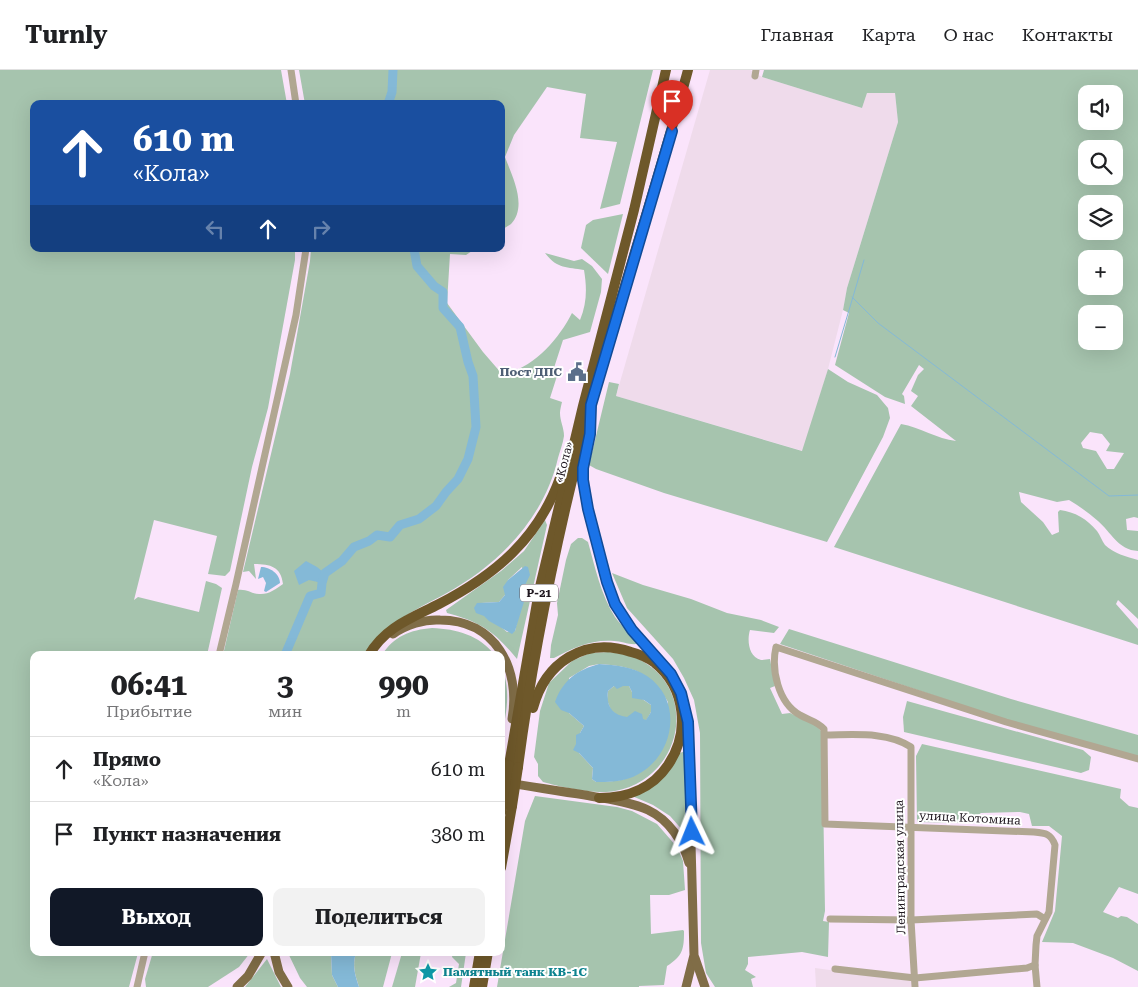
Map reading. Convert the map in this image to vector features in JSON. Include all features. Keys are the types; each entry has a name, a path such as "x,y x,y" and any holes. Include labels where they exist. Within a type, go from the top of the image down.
{"highway":[{"name":"«Кола»","path":"515,763 534,617 579,423 634,210 666,70"},
{"name":"«Кола»","path":"505,808 566,508 591,405 688,70"},
{"path":"372,651 381,638 391,630 478,582 517,549 537,524 551,498 579,423"},
{"path":"515,763 528,736 536,696 552,670 565,659 582,651 597,647 623,649 646,658 663,672 677,694 682,717 679,742 666,768 646,787 623,796 599,798"},
{"path":"474,987 479,956"},
{"path":"482,987 487,956"}],"main road":[{"path":"591,405 590,434 585,456 583,480 588,509 607,582 615,604 625,622 671,674 681,693 686,712 689,742 694,955 686,987"},
{"path":"377,651 395,632 426,621 444,620 460,622 484,634 496,644 501,651"},
{"path":"505,660 512,678 514,702 507,747 515,763"},
{"path":"505,783 599,798 648,810 675,832 687,854 692,881"},
{"path":"694,955 705,987"},
{"path":"237,987 248,976 260,956"},
{"path":"275,956 279,972 288,987"}],"street":[{"path":"291,70 295,100"},
{"path":"220,651 296,315 306,252"},
{"path":"825,735 824,729 820,724 799,715 784,699 780,691 775,666 774,656 776,647 1006,722 1138,759"},
{"name":"Ленинградская улица","path":"825,735 881,736 911,747 911,920 915,987"},
{"name":"улица Котомина","path":"825,735 825,824 975,829 992,832 1048,834 1055,845 1048,912 1045,919"},
{"path":"830,919 911,920 1037,914 1045,919 1037,936 1035,965 1037,987"},
{"path":"137,987 144,956"},
{"path":"835,969 915,978 1027,968 1035,965"}],"shaded area":[{"path":"710,70 750,70 762,77 862,108 867,93 895,93 898,122 847,288 828,369 803,451 616,396"},
{"path":"815,968 911,981 911,987 816,987"}],"green space":[{"path":"0,70 281,70 286,100 30,100 30,252 295,252 295,260 268,408 252,467 230,571 225,576 208,574 217,536 154,520 134,600 138,597 199,612 206,581 222,588 208,651 30,651 30,956 137,956 129,987 0,987"},
{"path":"299,70 653,70 620,204 600,209 617,142 580,138 586,94 547,87 514,135 505,157 505,100 304,100"},
{"path":"764,70 1138,70 1138,518 1126,519 1127,530 1138,531 1138,551 1131,550 1120,544 1095,518 1069,500 1057,502 1019,492 1021,502 1043,522 1052,535 1059,532 1058,512 1060,510 1071,512 1093,527 1108,548 1138,560 1138,619 1118,600 1116,604 1138,629 1138,645 834,547 901,424 956,441 911,406 918,396 911,391 918,375 924,369 919,365 902,394 905,404 885,397 835,365 849,313 843,310 847,288 898,122 895,93 867,93 862,108 762,77","holes":["1090,432 1102,434 1110,444 1106,451 1124,453 1114,469 1107,469 1096,451 1083,448 1081,443"]},
{"path":"505,157 517,191 518,200 516,217 511,224 505,228"},
{"path":"623,214 608,274 581,248 586,225 593,220"},
{"path":"311,252 470,252 466,255 450,254 447,303 483,352 502,374 513,371 534,360 552,343 572,313 580,320 586,295 584,270 558,265 545,253 574,261 582,259 592,266 602,279 601,292 590,332 563,340 552,374 557,376 550,398 562,402 560,416 564,436 551,480 542,501 530,520 500,554 464,582 400,619 381,635 367,651 224,651 238,590 266,594 283,584 280,574 270,566 254,564 256,579 249,571 243,572 290,374"},
{"path":"828,369 848,382 877,395 888,408 890,418 883,437 827,542 664,493 589,465 609,382 619,384 616,396 802,451"},
{"path":"545,520 547,525 517,659 502,642 486,629 469,620 447,613 446,610 501,571 524,551","holes":["522,567 525,585 515,631 507,632 488,619 481,603 499,602 505,595 508,580"]},
{"path":"578,538 588,542 606,600 617,620 637,644 598,641 550,658 558,615 557,603 566,560 571,544"},
{"path":"612,573 727,613 761,620 779,627 774,633 750,630 749,643 753,655 761,660 770,659 775,686 770,688 782,714 790,713 817,726 822,732 825,911 823,921 829,922 828,957 802,952 748,957 748,964 745,970 756,977 751,979 753,987 715,987 706,973 701,943 700,733 694,700 673,659 627,608"},
{"path":"432,628 467,634 482,642 492,651 385,651 403,635 417,630"},
{"path":"789,629 1011,699 1138,735 1138,757 1007,720 780,644"},
{"path":"608,652 634,657 655,671 669,688 676,709 676,730 669,751 656,769 638,783 615,791 589,791 543,782 538,776 538,764 534,757 540,711 549,683 572,661 590,653","holes":["599,664 631,669 640,673 655,684 668,702 652,763 640,773 626,779 596,782 592,779 593,768 579,753 580,733 584,726 569,713 569,678 589,666"]},
{"path":"505,680 507,693 505,718"},
{"path":"614,686 629,686 632,692 651,705 651,712 646,721 618,716 611,710 607,700 608,691"},
{"path":"907,701 1083,750 1091,757 1089,770 1081,773 904,732 903,717"},
{"path":"922,744 1121,789 1120,798 1129,806 1138,808 1138,894 1119,887 1103,912 1118,918 1121,916 1127,917 1138,924 1138,971 1113,958 1073,943 1042,942 1055,911 1062,836 1049,826 1032,826 1029,814 1020,812 981,813 967,823 917,822 916,756"},
{"path":"685,751 685,833 670,816 653,805 632,796 680,753"},
{"path":"535,796 617,807 632,811 657,824 677,847 683,861 685,890 669,895 650,895 651,934 684,931 682,952 667,966 664,985 639,987 497,987 502,956 505,956 505,940 525,821"},
{"path":"152,956 248,956 239,967 208,987 146,987 145,979"},
{"path":"289,956 331,956 332,975 338,987 307,987 300,978"},
{"path":"355,956 391,956 383,987 359,987 354,970"},
{"path":"401,956 420,956 415,987 392,987"},
{"path":"466,956 461,987 449,987 456,983 459,964 452,957"},
{"path":"267,959 281,987 245,987"}],"water":[{"path":"306,561 328,576 322,583 309,580 299,585 294,571"},
{"path":"525,566 528,567 530,575 525,585 527,592 515,631 512,634 476,613 474,608 477,603 499,602 505,595 503,587 508,580"},
{"path":"261,567 268,568 274,572 280,580 280,583 266,592 264,591 266,583 263,577 258,579"},
{"path":"599,664 630,669 647,676 659,688 667,701 670,716 669,731 664,746 656,760 630,778 618,781 596,782 592,779 593,768 579,753 573,750 576,744 576,735 580,733 584,726 569,713 561,710 555,702 562,688 572,677 584,669","holes":["614,686 617,689 629,686 632,698 644,700 651,705 651,712 646,720 643,719 642,714 635,711 627,717 617,714 611,709 608,701 608,691"]},
{"path":"331,956 355,956 354,970 359,987 338,987 332,975"}],"waterway":[{"path":"389,100 392,92 393,70"},
{"path":"287,651 310,596 321,593 325,573 342,561 354,547 369,541 377,535 390,537 400,525 419,519 436,506 458,479 468,459 476,427 473,376 460,327 443,308 443,292 434,286 417,266 415,252"},
{"path":"835,357 864,260"},
{"path":"852,297 878,323 1109,496 1138,495"}],"place":[{"name":"Пост ДПС","path":"577,372"},
{"name":"Памятный танк КВ-1С","path":"428,972"}],"route":[{"path":"672,131 591,405 590,434 583,468 583,480 588,509 610,594 625,622 671,674 681,693 688,722 692,832"}]}
